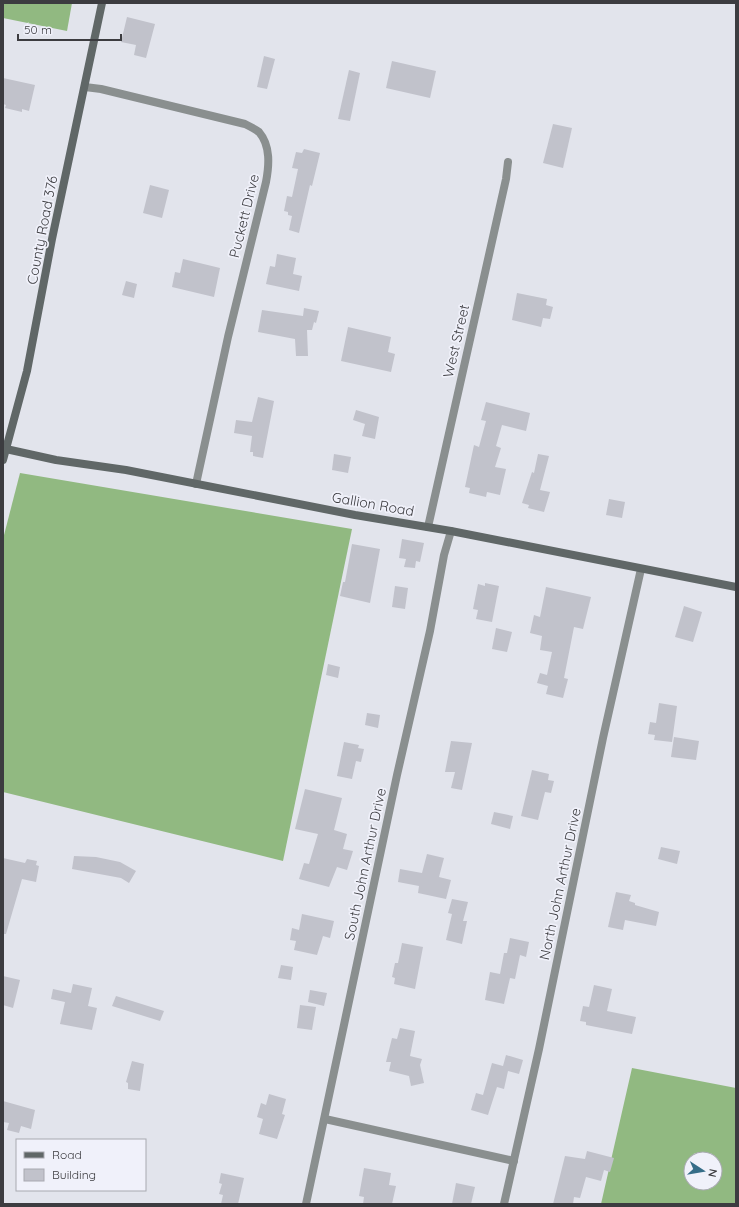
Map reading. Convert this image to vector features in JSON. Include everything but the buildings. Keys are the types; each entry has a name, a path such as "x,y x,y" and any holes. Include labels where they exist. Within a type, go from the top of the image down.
{"street":[{"name":"County Road 376","path":"3,460 4,449 27,371 52,239 102,3"},
{"name":"Puckett Drive","path":"85,87 101,89 244,124 258,132 267,147 268,169 266,182 228,337 196,484"},
{"name":"West Street","path":"428,527 506,179 508,162"},
{"name":"Gallion Road","path":"4,449 56,460 126,470 355,515 451,531 736,587"},
{"name":"South John Arthur Drive","path":"306,1204 394,790 430,631 444,555 451,531"},
{"name":"North John Arthur Drive","path":"504,1204 539,1049 603,738 641,569"},
{"path":"325,1119 514,1161"}],"green space":[{"path":"3,3 72,3 67,31 3,18"},
{"path":"20,473 352,529 283,861 3,792 3,539"},
{"path":"632,1068 736,1088 736,1204 601,1204"}]}
